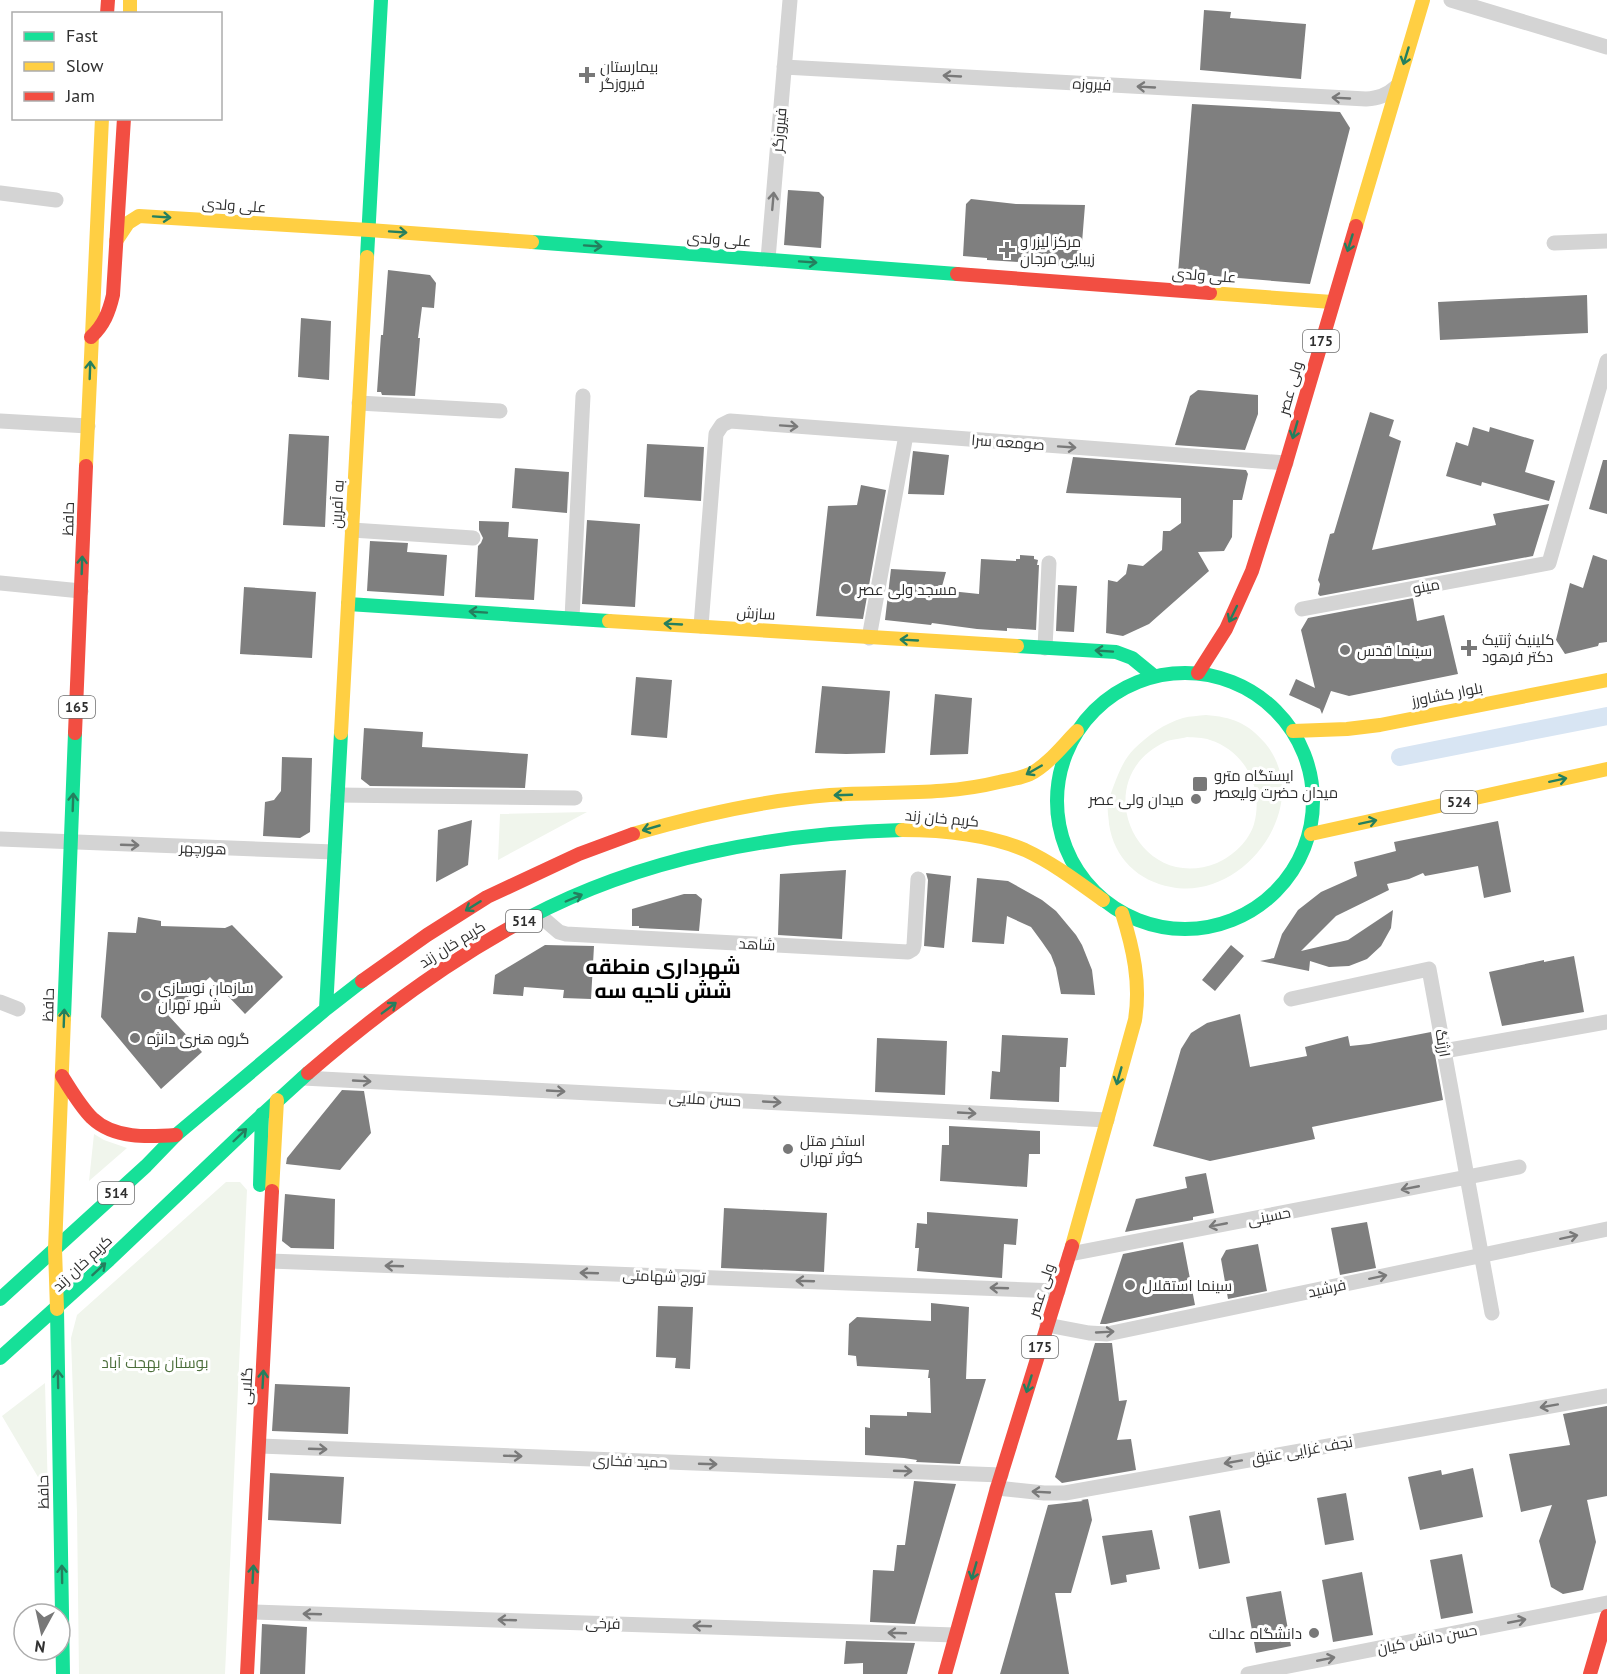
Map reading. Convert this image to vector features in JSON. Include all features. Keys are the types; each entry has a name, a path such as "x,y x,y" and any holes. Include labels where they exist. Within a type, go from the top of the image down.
{"main road":[{"name":"به آفرین","path":"326,1009 381,0"},
{"name":"ولی عصر","path":"1198,673 1226,629 1247,585 1286,463 1423,0"},
{"name":"حافظ","path":"63,1674 55,1249 91,337 102,120"},
{"path":"91,337 107,318 113,295 124,120"},
{"name":"علی ولدی","path":"116,242 127,223 139,216 369,230 1332,302"},
{"name":"سازش","path":"348,604 1116,652 1127,654 1154,676"},
{"path":"1198,673 1250,690 1268,703 1293,731 1306,757 1313,789 1311,834 1291,874 1272,896 1249,913 1224,926 1210,930 1169,930 1122,913 1103,900 1078,872 1062,839 1056,802 1056,784 1061,765 1077,731 1095,708 1119,691 1154,676 1198,673"},
{"name":"بلوار کشاورز","path":"1293,731 1380,725 1607,680"},
{"name":"کریم خان زند","path":"0,1299 146,1166 176,1135 326,1009 427,935 487,897 579,854 628,835 677,820 798,798 950,791 1028,775 1040,768 1077,731"},
{"name":"524","path":"1311,834 1607,769"},
{"name":"کریم خان زند","path":"0,1358 57,1309 262,1114 375,1019 426,980 502,932 557,904 667,863 710,851 789,838 848,832 914,830 984,838 1030,852 1103,900"},
{"name":"ولی عصر","path":"945,1674 999,1482 1070,1254 1137,1014 1136,963 1122,913"},
{"path":"62,1076 85,1110 95,1121 105,1127 132,1135 176,1135"},
{"name":"گلابی","path":"248,1674 244,1612 263,1261 278,1100"},
{"name":"گلابی","path":"262,1114 263,1261"},
{"name":"گلابی","path":"240,1540 242,1511 253,1446"},
{"path":"1590,1674 1607,1616"}],"street":[{"name":"فیروزگر","path":"768,259 790,0"},
{"path":"1451,0 1607,47"},
{"name":"فیروزه","path":"784,67 1365,99 1379,98 1396,87"},
{"path":"0,193 56,200"},
{"path":"1554,243 1607,241"},
{"path":"1605,376 1607,361"},
{"name":"مینو","path":"1302,609 1549,562 1605,376"},
{"path":"572,618 583,396"},
{"path":"359,403 500,411"},
{"path":"0,421 88,426"},
{"name":"صومعه سرا","path":"701,626 717,434 722,425 730,422 1286,463"},
{"path":"869,638 906,435"},
{"path":"352,530 473,538"},
{"path":"1045,648 1049,563"},
{"path":"0,584 81,591"},
{"path":"338,795 575,798"},
{"name":"هورچهر","path":"0,839 334,852"},
{"name":"شاهد","path":"538,914 559,932 566,934 908,952 914,945 918,879"},
{"name":"ارژنگ","path":"1291,999 1430,969 1492,1313"},
{"path":"0,1002 18,1009"},
{"path":"1444,1051 1607,1022"},
{"name":"حسن ملایی","path":"303,1078 1107,1120"},
{"name":"حسینی","path":"1070,1254 1519,1167"},
{"name":"فرشید","path":"1047,1325 1107,1334 1607,1229"},
{"name":"تورج شهامتی","path":"263,1261 1058,1291"},
{"name":"نجف غزایی عتیق","path":"999,1482 1044,1493 1065,1492 1607,1396"},
{"name":"حمید فخاری","path":"253,1446 999,1482"},
{"name":"حسن دانش کیان","path":"1248,1674 1607,1603"},
{"name":"فرخی","path":"244,1612 956,1635"}],"green space":[{"path":"1206,715 1239,722 1252,730 1265,743 1279,767 1282,793 1277,819 1265,844 1246,864 1224,879 1198,888 1171,887 1159,884 1138,873 1122,857 1116,847 1109,824 1109,801 1122,766 1139,744 1157,730 1176,720","holes":["1187,737 1207,739 1222,745 1233,753 1249,773 1256,797 1254,824 1244,842 1229,856 1217,863 1189,869 1164,863 1145,849 1131,828 1126,805 1129,781 1141,759 1165,742"]},
{"path":"587,812 498,860 500,814"},
{"path":"94,1134 127,1148 89,1181"},
{"name":"بوستان بهجت آباد","path":"226,1182 240,1182 247,1190 225,1674 79,1674 77,1512 71,1338 77,1315"},
{"path":"45,1383 48,1494 2,1416"}],"building":[{"path":"1204,10 1231,12 1230,18 1306,24 1301,79 1200,70"},
{"path":"1192,104 1340,112 1350,128 1310,284 1178,273"},
{"path":"788,190 819,192 824,197 821,248 784,245"},
{"path":"971,199 1016,204 1085,205 1080,268 963,256 966,204"},
{"path":"388,270 430,275 436,283 434,308 422,307 415,396 382,395 381,392 377,392"},
{"path":"1587,295 1588,333 1440,340 1438,302"},
{"path":"301,318 331,321 329,380 298,377"},
{"path":"1198,390 1258,395 1258,414 1245,450 1175,445 1190,396"},
{"path":"1370,412 1394,420 1389,436 1401,441 1372,550 1496,525 1493,514 1549,504 1533,556 1320,596 1318,580 1330,534 1334,533"},
{"path":"1473,427 1489,432 1490,427 1534,440 1525,472 1555,481 1549,501 1482,482 1481,486 1446,476 1456,442 1468,446"},
{"path":"289,434 329,436 325,527 283,525"},
{"path":"647,444 704,447 701,501 644,497"},
{"path":"913,451 949,455 944,495 908,494"},
{"path":"1073,457 1246,470 1248,474 1242,500 1233,500 1232,537 1224,551 1198,552 1209,571 1149,624 1123,636 1106,633 1108,580 1117,582 1126,574 1128,564 1143,566 1162,550 1163,531 1170,531 1181,523 1181,498 1066,493"},
{"path":"1603,460 1607,460 1607,514 1589,509"},
{"path":"515,468 569,472 567,513 512,508"},
{"path":"861,485 886,490 863,619 816,616 828,506 857,505"},
{"path":"587,520 640,524 635,607 582,604"},
{"path":"479,521 509,522 508,537 538,539 534,600 475,597 478,546 483,538 479,530"},
{"path":"370,541 408,543 407,552 447,555 444,596 367,591"},
{"path":"1020,555 1034,556 1034,559 1038,560 1036,630 1007,628 1007,631 885,620 891,569 946,572 941,590 979,594 981,559 1016,561 1020,559"},
{"path":"1593,555 1607,560 1607,642 1565,654 1556,640 1570,583 1583,588"},
{"path":"1058,585 1077,586 1074,632 1056,631"},
{"path":"244,587 316,592 312,658 240,654"},
{"path":"1413,598 1417,621 1444,615 1458,674 1349,696 1331,691 1322,714 1320,709 1289,695 1296,679 1315,688 1301,630 1308,618"},
{"path":"636,677 672,680 667,738 631,735"},
{"path":"822,686 890,691 885,753 815,753"},
{"path":"935,694 972,698 968,754 930,755"},
{"path":"364,728 423,732 422,747 528,754 525,788 370,786 361,779"},
{"path":"282,757 312,758 310,832 300,838 263,836 265,802 274,800 281,791"},
{"path":"472,820 468,865 436,882 438,830"},
{"path":"1498,821 1511,892 1484,898 1478,866 1425,876 1423,873 1387,884 1389,890 1336,916 1301,951 1348,940 1393,910 1391,928 1381,946 1367,959 1349,966 1329,967 1310,961 1309,971 1260,961 1274,958 1282,934 1298,910 1321,892 1357,876 1354,862 1396,851 1394,842"},
{"path":"846,870 842,939 778,935 780,874"},
{"path":"926,873 951,876 944,948 924,946 928,880"},
{"path":"977,878 1008,881 1042,900 1056,911 1082,945 1092,970 1095,995 1061,994 1051,955 1031,927 1007,916 1004,944 972,942"},
{"path":"684,894 696,894 702,899 699,931 632,926 632,909"},
{"name":"سازمان نوسازی شهر تهران","path":"138,917 161,921 161,926 225,928 232,925 283,977 245,1014 210,977 168,1015 202,1052 161,1089 101,1017 108,932 136,933"},
{"path":"545,945 594,946 591,999 563,998 564,990 524,987 523,996 493,994 495,975"},
{"path":"1231,945 1244,956 1215,991 1202,980"},
{"path":"1574,956 1584,1012 1502,1026 1489,972"},
{"path":"1240,1014 1250,1067 1307,1056 1305,1047 1348,1036 1350,1046 1431,1032 1443,1100 1312,1127 1315,1139 1210,1161 1153,1146 1181,1049 1191,1033 1207,1023"},
{"path":"1002,1035 1068,1038 1066,1067 1060,1067 1059,1102 990,1099 992,1071 1000,1072"},
{"path":"877,1038 947,1041 945,1095 875,1092"},
{"path":"342,1090 364,1091 371,1133 340,1170 286,1164 287,1158"},
{"path":"949,1126 1040,1131 1040,1154 1029,1154 1027,1187 940,1181 942,1145 949,1145"},
{"path":"1206,1173 1214,1213 1193,1217 1193,1220 1125,1232 1136,1199 1187,1188 1185,1177"},
{"path":"285,1194 335,1199 334,1249 291,1248 282,1241"},
{"path":"724,1208 827,1213 824,1272 721,1268"},
{"path":"927,1212 1018,1219 1016,1245 1004,1244 1002,1278 917,1271 919,1248 915,1248 917,1223 927,1224"},
{"path":"1367,1222 1376,1268 1340,1275 1331,1228"},
{"path":"1183,1242 1195,1305 1100,1324 1123,1254"},
{"path":"1258,1244 1267,1291 1228,1299 1221,1259 1226,1250"},
{"path":"931,1303 969,1307 966,1379 986,1379 960,1464 916,1462 917,1460 904,1458 865,1455 865,1427 870,1428 870,1415 907,1416 907,1412 931,1413 930,1378 928,1378 929,1370 857,1366 856,1356 848,1355 849,1324 857,1317 931,1321"},
{"path":"658,1306 693,1307 690,1369 675,1368 676,1358 656,1357"},
{"path":"1095,1343 1112,1343 1119,1401 1127,1400 1117,1440 1131,1439 1136,1470 1062,1483 1055,1477"},
{"path":"275,1384 350,1387 348,1434 272,1431"},
{"path":"1607,1406 1607,1496 1587,1500 1596,1542 1583,1590 1563,1594 1551,1587 1539,1541 1552,1505 1521,1512 1509,1454 1570,1445 1563,1414"},
{"path":"1473,1468 1483,1517 1420,1530 1408,1477 1441,1470 1442,1475"},
{"path":"270,1473 344,1477 341,1524 268,1520"},
{"path":"914,1481 956,1484 915,1624 870,1622 873,1570 894,1571 897,1545 905,1545"},
{"path":"1346,1493 1354,1540 1325,1545 1317,1498"},
{"path":"1088,1499 1092,1520 1071,1593 1055,1593 1069,1674 1000,1674 1048,1505"},
{"path":"1220,1510 1230,1563 1199,1569 1189,1516"},
{"path":"1152,1530 1160,1569 1126,1575 1127,1582 1111,1585 1102,1536"},
{"path":"1462,1554 1473,1613 1441,1619 1430,1560"},
{"path":"1362,1572 1373,1635 1333,1642 1322,1580"},
{"path":"1281,1591 1291,1646 1256,1653 1246,1597"},
{"path":"262,1624 307,1627 305,1674 260,1674"},
{"path":"846,1641 915,1643 907,1674 863,1674 863,1663 844,1664"}],"waterway":[{"path":"1400,757 1607,716"}],"traffic: fast":[{"path":"367,257 381,0"},
{"path":"532,242 957,274"},
{"path":"348,604 609,621"},
{"path":"1017,646 1116,652 1132,658 1154,676"},
{"path":"1172,673 1198,673 1234,682 1256,694 1276,710 1292,730 1304,752 1311,776 1313,801 1311,826 1304,850 1292,872 1276,892 1256,908 1234,920 1198,929 1172,929 1136,920 1114,908 1094,892 1078,872 1066,850 1057,814 1057,788 1066,752 1078,730 1094,710 1114,694 1136,682 1172,673"},
{"path":"64,1018 75,733"},
{"path":"326,1009 341,733"},
{"path":"528,918 616,879 709,853 757,843 805,837 902,830"},
{"path":"0,1299 146,1166 176,1135 362,981"},
{"path":"0,1358 109,1260 308,1073"},
{"path":"260,1185 262,1114"},
{"path":"57,1309 63,1674"}],"traffic: slow":[{"path":"130,0 130,12"},
{"path":"1356,226 1423,0"},
{"path":"86,466 102,120"},
{"path":"116,241 128,223 139,216 532,242"},
{"path":"341,733 367,257"},
{"path":"1210,293 1332,302"},
{"path":"609,621 1017,646"},
{"path":"1293,731 1380,725 1607,680"},
{"path":"633,834 706,815 781,801 830,795 957,789 1015,779 1030,774 1043,765 1077,731"},
{"path":"1311,834 1607,769"},
{"path":"902,830 964,834 995,840 1025,850 1065,873 1103,900"},
{"path":"1072,1246 1135,1020 1137,1006 1135,966 1122,913"},
{"path":"57,1309 55,1249 64,1018"},
{"path":"272,1191 277,1100"}],"traffic: jam":[{"path":"107,12 108,0"},
{"path":"91,337 105,318 113,295 124,120"},
{"path":"1198,673 1226,629 1252,571 1356,226"},
{"path":"957,274 1210,293"},
{"path":"75,733 86,466"},
{"path":"362,981 427,935 487,897 579,854 633,834"},
{"path":"308,1073 414,989 470,952 528,918"},
{"path":"62,1076 92,1118 110,1130 132,1135 176,1135"},
{"path":"247,1674 272,1191"},
{"path":"945,1674 997,1488 1072,1246"},
{"path":"1590,1674 1607,1616"}],"place":[{"name":"بیمارستان فیروزگر","path":"587,75"},
{"name":"مرکز لیزر و زیبایی مرجان","path":"1007,250"},
{"name":"مسجد ولی عصر","path":"846,589"},
{"name":"کلینیک ژنتیک دکتر فرهود","path":"1469,648"},
{"name":"سینما قدس","path":"1345,650"},
{"name":"ایستگاه مترو میدان حضرت ولیعصر","path":"1200,784"},
{"name":"میدان ولی عصر","path":"1196,799"},
{"name":"سازمان نوسازی شهر تهران","path":"146,996"},
{"name":"گروه هنری دانژه","path":"135,1038"},
{"name":"استخر هتل کوثر تهران","path":"788,1149"},
{"name":"سینما استقلال","path":"1130,1285"},
{"name":"دانشگاه عدالت","path":"1314,1633"}],"district":[{"name":"شهرداری منطقه شش ناحیه سه","path":"663,978"}]}
